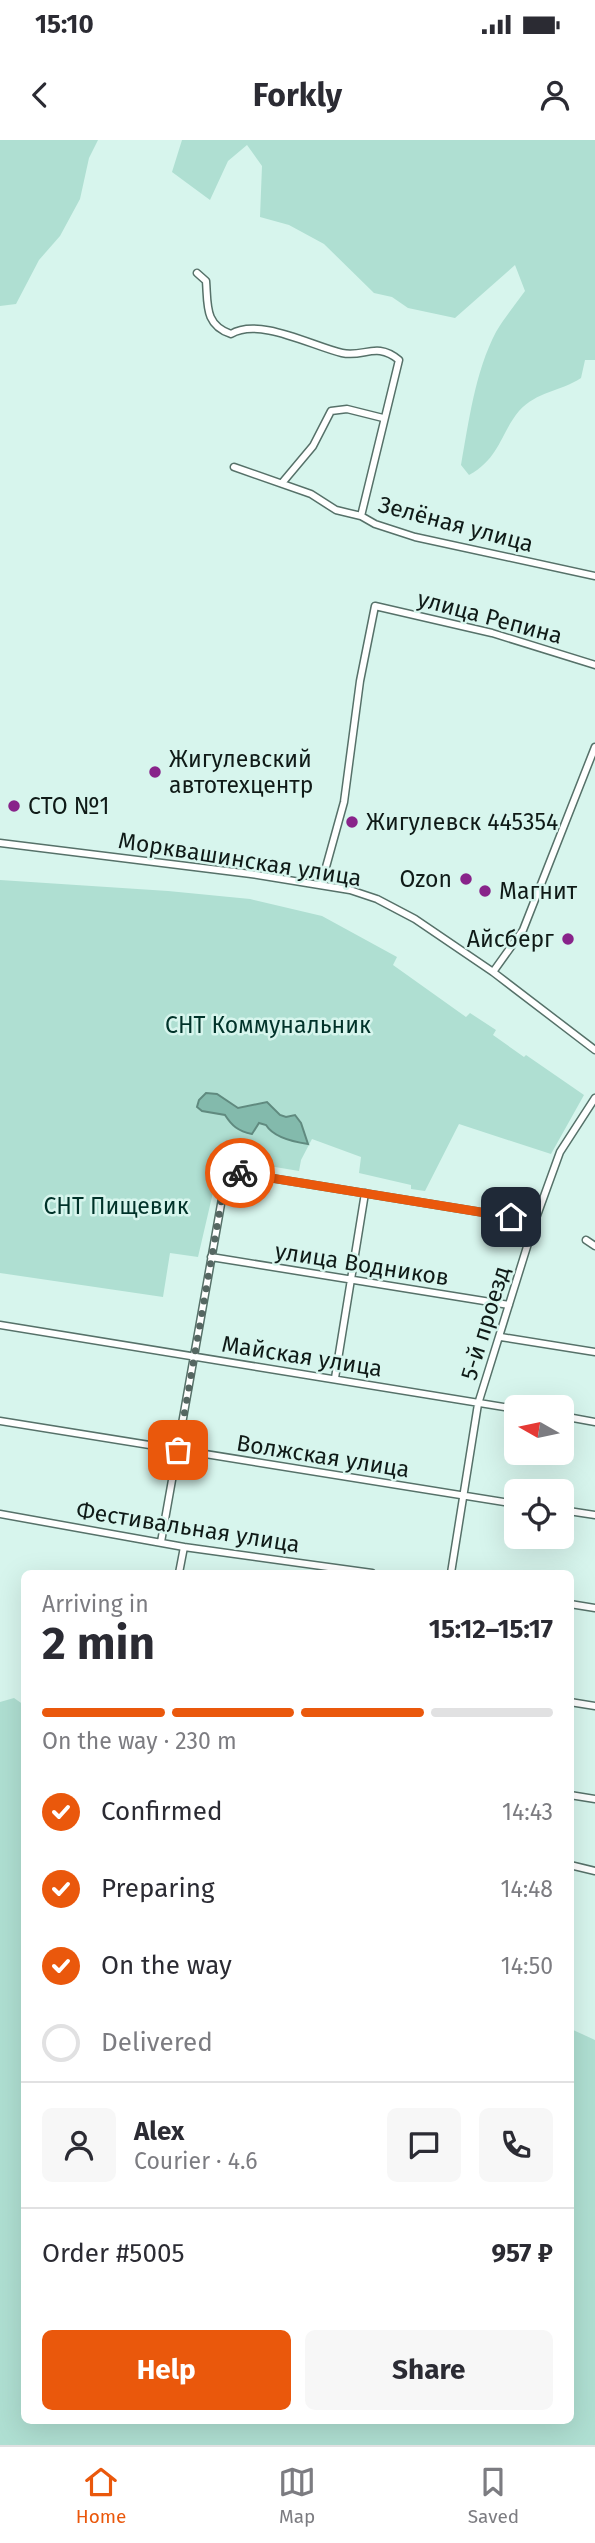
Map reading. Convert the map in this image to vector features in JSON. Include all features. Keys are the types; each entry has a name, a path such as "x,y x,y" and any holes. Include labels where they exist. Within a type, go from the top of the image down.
{"street":[{"path":"197,273 206,281 208,313 220,330 231,334 248,328 300,339 344,354 380,350 399,360 361,516"},
{"path":"282,483 313,446 331,411 347,409 383,418"},
{"name":"Зелёная улица","path":"234,467 311,494 336,510 361,516 375,524 415,537 595,576"},
{"name":"улица Репина","path":"321,885 344,802 360,681 375,606 492,632 595,665"},
{"path":"492,972 523,930 595,747"},
{"name":"Морквашинская улица","path":"0,843 251,874 350,890 377,899 415,919 492,972 595,1050"},
{"name":"5-й проезд","path":"451,1570 478,1404 535,1221 560,1152 595,1098"},
{"path":"162,1542 226,1175 240,1173 535,1221"},
{"path":"335,1378 365,1193"},
{"path":"586,1240 595,1246"},
{"name":"улица Водников","path":"211,1257 509,1305"},
{"name":"Майская улица","path":"0,1325 504,1407"},
{"path":"501,1337 595,1352"},
{"path":"574,1418 595,1422"},
{"name":"Волжская улица","path":"0,1421 504,1502"},
{"path":"574,1512 595,1515"},
{"name":"Фестивальная улица","path":"0,1514 184,1546 351,1570"},
{"path":"180,1570 184,1546"},
{"path":"574,1605 595,1608"},
{"path":"574,1703 595,1706"},
{"path":"574,1796 595,1799"},
{"path":"574,1866 595,1871"}],"green space":[{"path":"0,140 98,140 89,158 80,199 60,236 39,260 16,304 0,306"},
{"path":"182,140 595,140 595,360 585,360 581,378 526,404 487,461 469,475 461,465 483,363 496,332 525,291 515,265 455,318 408,308 392,297 374,293 324,244 289,225 260,217 262,166 247,145 228,161 210,200 172,172"},
{"name":"СНТ Коммунальник","path":"0,880 250,899 322,916 397,957 393,965 466,1017 470,1013 496,1030 493,1035 584,1095 551,1154 459,1124 425,1191 411,1189 411,1185 359,1173 361,1157 312,1139 301,1160 299,1171 221,1158 198,1257 170,1253 163,1297 0,1273"},
{"path":"14,1698 21,1703 21,2424 574,2424 574,2030 595,2040 595,2445 0,2445 0,1702"}],"shaded area":[{"path":"206,1093 217,1094 238,1108 267,1102 280,1115 295,1115 301,1123 308,1144 285,1139 259,1123 252,1134 247,1133 236,1128 225,1115 202,1111 197,1107 199,1100"}],"way so far":[{"path":"178,1450 226,1175 240,1173"}],"place":[{"name":"Жигулевский автотехцентр","path":"155,772"},
{"name":"СТО №1","path":"14,806"},
{"name":"Жигулевск 445354","path":"352,822"},
{"name":"Ozon","path":"466,879"},
{"name":"Магнит","path":"485,891"},
{"name":"Айсберг","path":"568,939"}],"route":[{"path":"240,1173 511,1217"}],"park label":[{"name":"СНТ Пищевик","path":"116,1206"}]}
